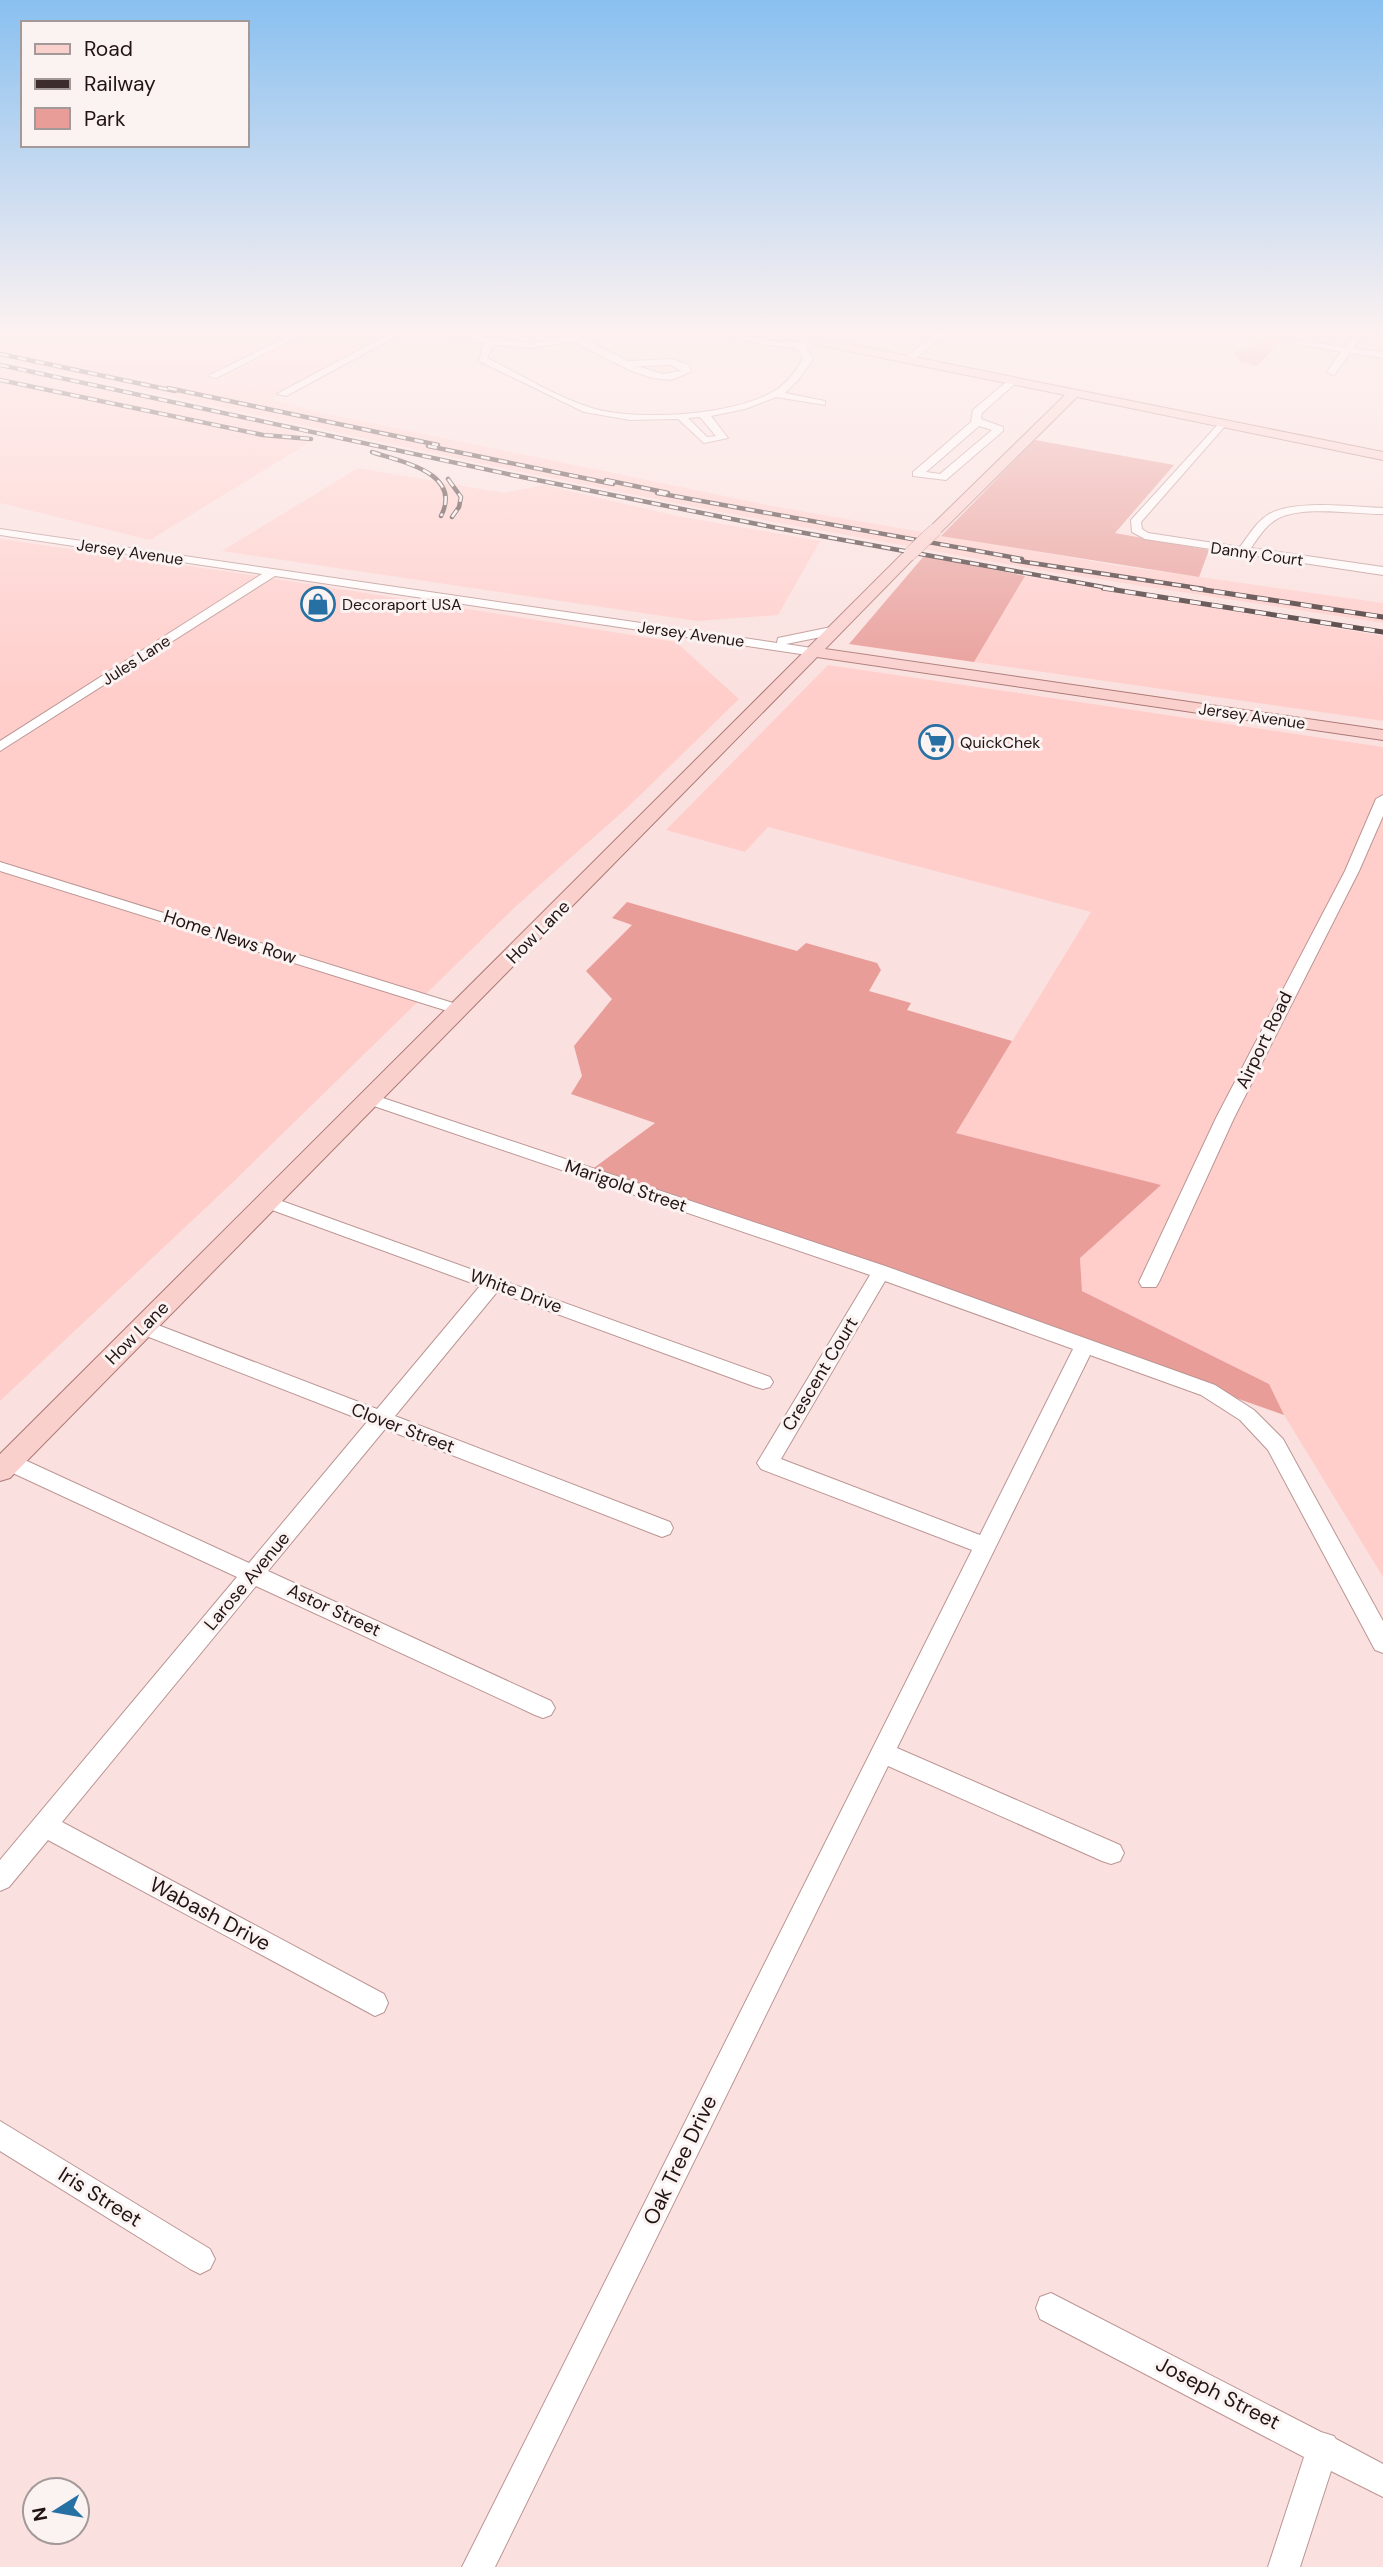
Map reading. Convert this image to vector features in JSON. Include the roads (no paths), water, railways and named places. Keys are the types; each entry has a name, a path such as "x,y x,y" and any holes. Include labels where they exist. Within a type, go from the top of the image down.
{"main road":[{"name":"How Lane","path":"4,1466 1012,454"},
{"path":"835,630 847,648 884,662"},
{"name":"Jersey Avenue","path":"814,652 1383,735"},
{"path":"791,675 834,664 884,662"}],"street":[{"path":"940,454 917,474 942,478 970,454"},
{"name":"Danny Court","path":"1195,454 1135,522 1145,536 1242,552 1383,570"},
{"path":"1242,552 1265,522 1278,513 1297,510 1383,511"},
{"name":"Jersey Avenue","path":"0,532 814,652"},
{"name":"Jules Lane","path":"0,747 272,573"},
{"path":"751,643 790,640 835,630"},
{"path":"751,643 780,656 791,675"},
{"name":"Airport Road","path":"1149,1282 1225,1118 1352,871 1383,799"},
{"name":"Home News Row","path":"0,866 460,1010"},
{"name":"Marigold Street","path":"371,1099 881,1272"},
{"name":"White Drive","path":"268,1202 763,1382"},
{"path":"881,1272 1208,1390 1247,1415 1276,1445 1383,1643"},
{"name":"Crescent Court","path":"881,1272 768,1463 985,1546"},
{"name":"Larose Avenue","path":"0,1879 494,1283"},
{"name":"Clover Street","path":"143,1327 663,1528"},
{"path":"1084,1347 883,1753 1111,1853"},
{"name":"Astor Street","path":"4,1466 253,1574 543,1708"},
{"name":"Oak Tree Drive","path":"478,2567 883,1753"},
{"name":"Wabash Drive","path":"44,1825 375,2003"},
{"name":"Iris Street","path":"0,2134 200,2259"},
{"name":"Joseph Street","path":"1051,2308 1323,2447 1383,2481"},
{"path":"1284,2567 1323,2447"}],"railway":[{"path":"378,454 413,465 437,479 444,489 446,501 441,516"},
{"path":"413,454 777,528 1114,589"},
{"path":"466,454 613,484"},
{"path":"448,479 461,497 459,507 452,517"},
{"path":"606,480 668,493"},
{"path":"657,493 1022,559"},
{"path":"1012,560 1204,589"},
{"path":"1103,588 1383,632"},
{"path":"1192,588 1383,617"}],"place":[{"name":"Decoraport USA","path":"318,604"},
{"name":"QuickChek","path":"936,742"}]}
